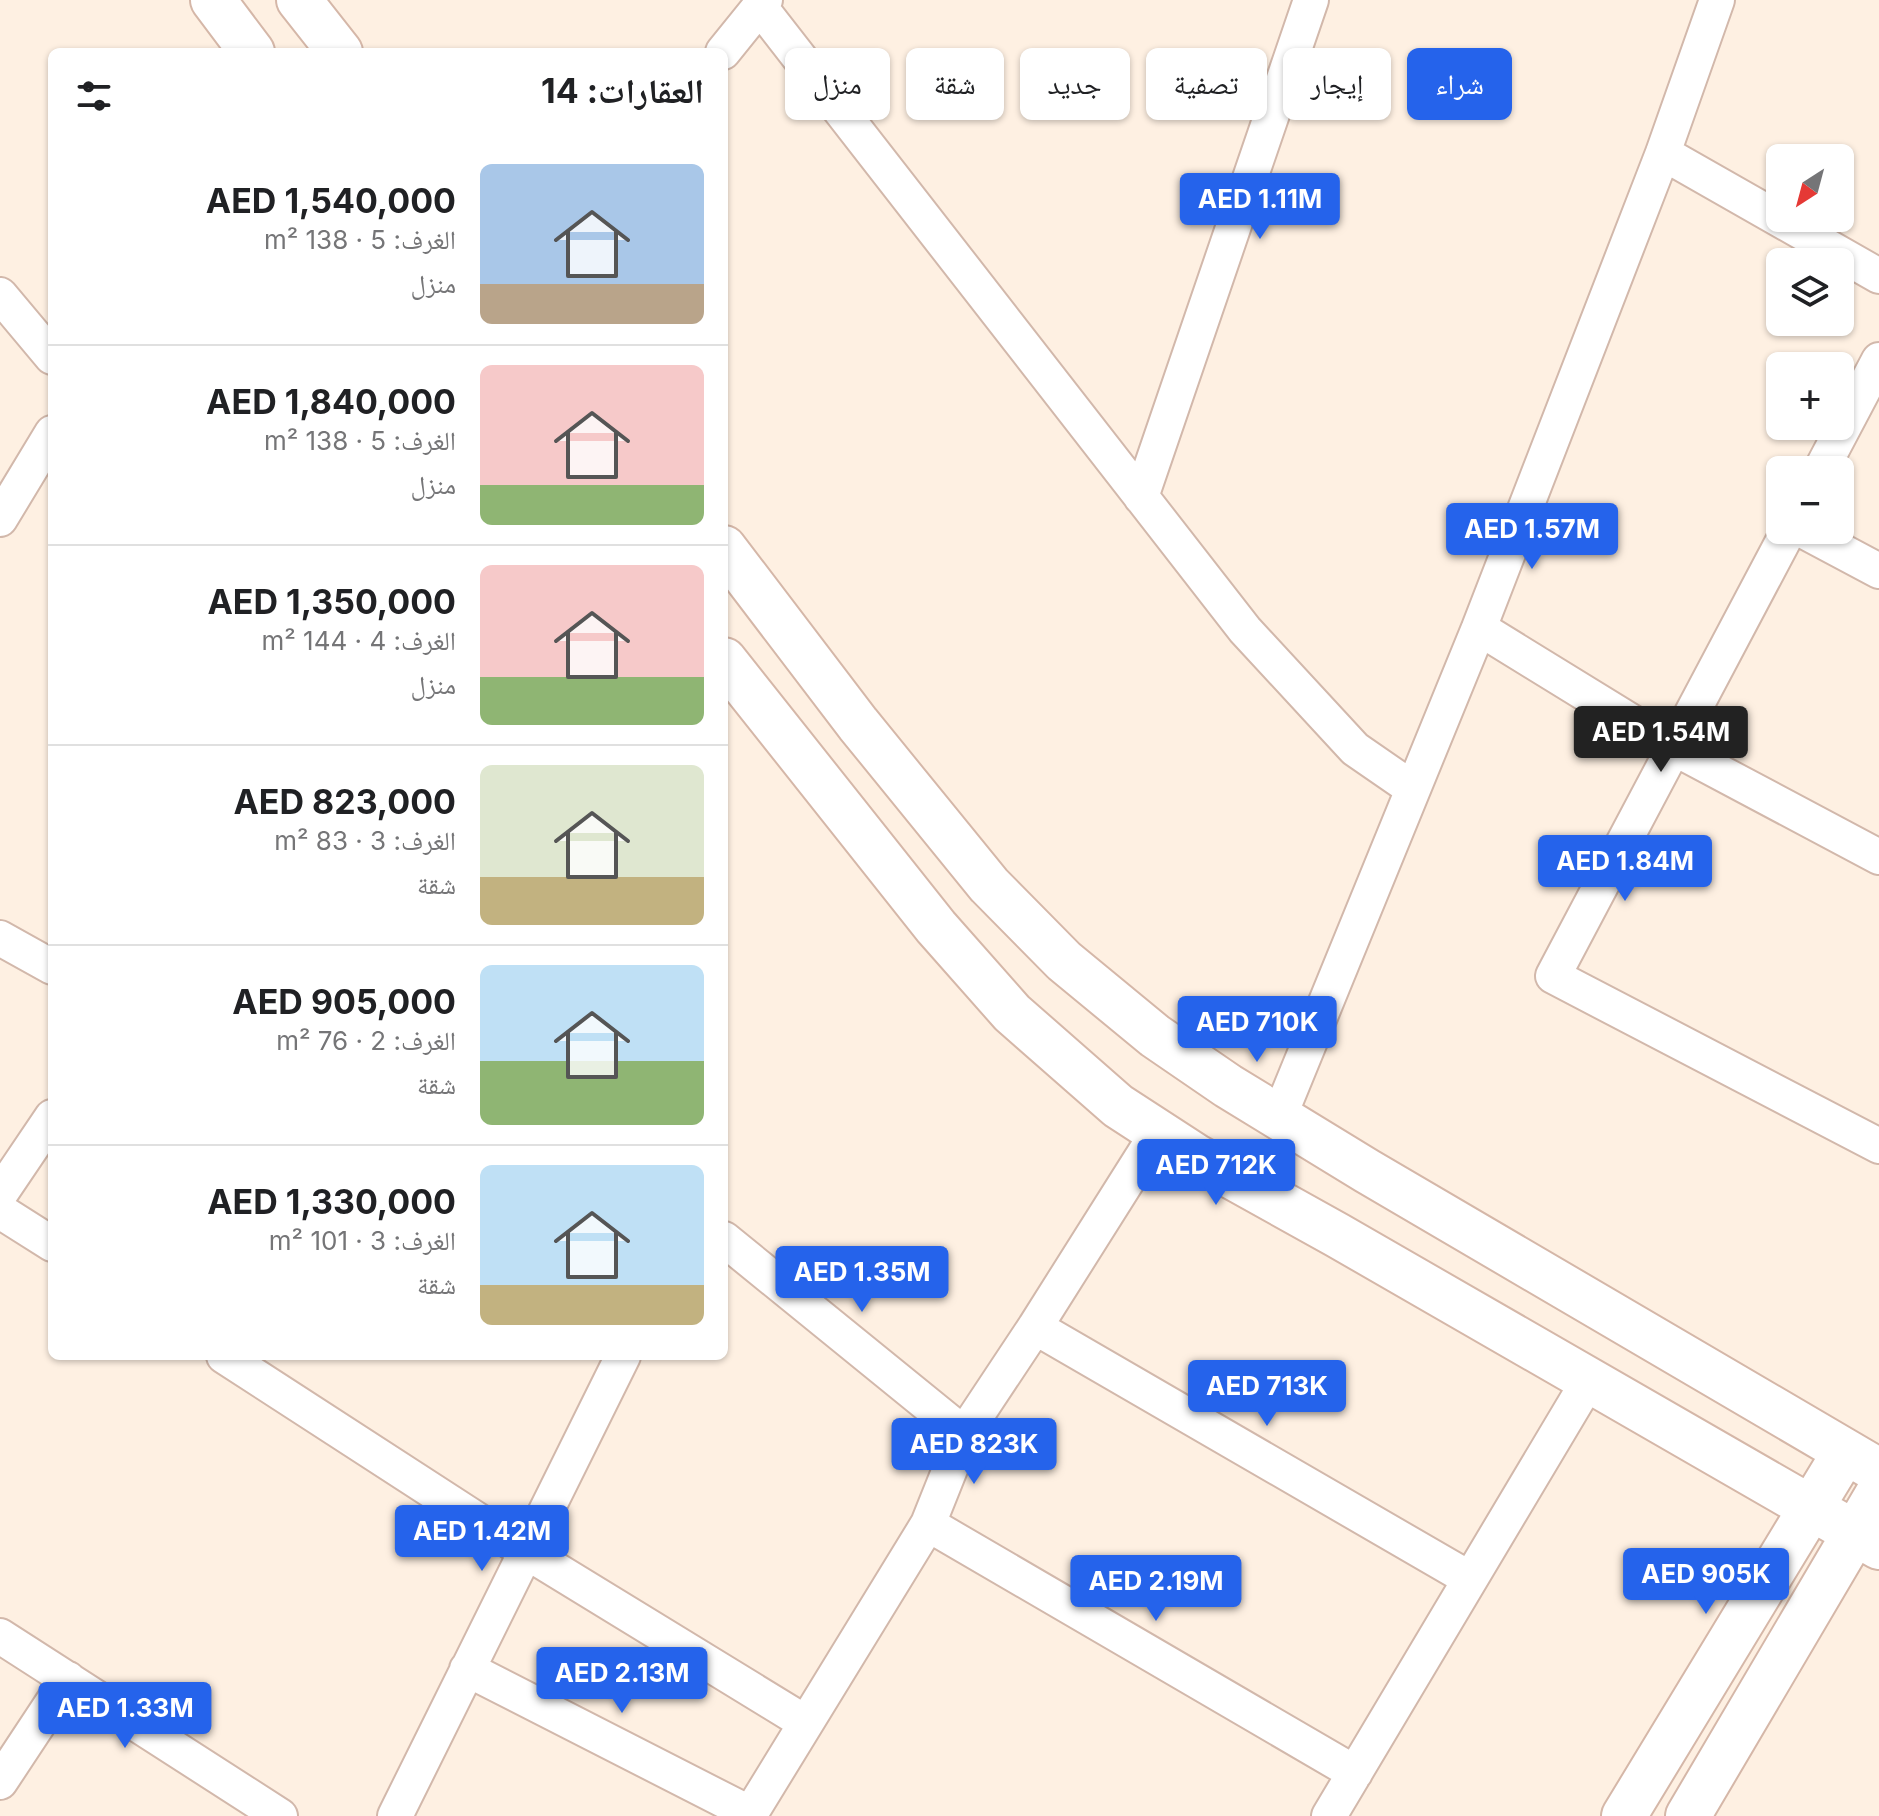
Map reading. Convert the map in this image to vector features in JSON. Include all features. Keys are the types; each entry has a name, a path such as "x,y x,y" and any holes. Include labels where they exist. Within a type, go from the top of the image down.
{"street":[{"path":"213,0 249,48"},
{"path":"1141,497 1311,0"},
{"path":"1279,1117 1479,628 1663,153 1717,0"},
{"path":"726,48 762,3 1245,630 1355,749 1413,789"},
{"path":"309,4 337,48"},
{"path":"1663,153 1879,276"},
{"path":"0,295 48,352"},
{"path":"1828,456 1879,360"},
{"path":"0,519 48,440"},
{"path":"1782,544 1553,976 1879,1146"},
{"path":"1828,544 1879,571"},
{"path":"728,553 878,749 989,885 1064,961 1155,1036 1279,1117 1862,1462 1812,1508 1624,1816"},
{"path":"1479,628 1674,748 1879,857"},
{"path":"728,665 936,927 1012,1013 1118,1106 1195,1156 1867,1540"},
{"path":"0,938 48,965"},
{"path":"0,1194 48,1123"},
{"path":"467,1669 750,1815 928,1524 964,1434 1158,1132"},
{"path":"0,1211 48,1241"},
{"path":"728,1242 964,1434"},
{"path":"1035,1327 1470,1579"},
{"path":"230,1360 525,1551 806,1723"},
{"path":"395,1816 621,1360"},
{"path":"1329,1816 1589,1380"},
{"path":"1688,1816 1867,1540 1879,1492"},
{"path":"928,1524 1355,1773"},
{"path":"0,1636 280,1816"},
{"path":"0,1782 68,1679"}]}
